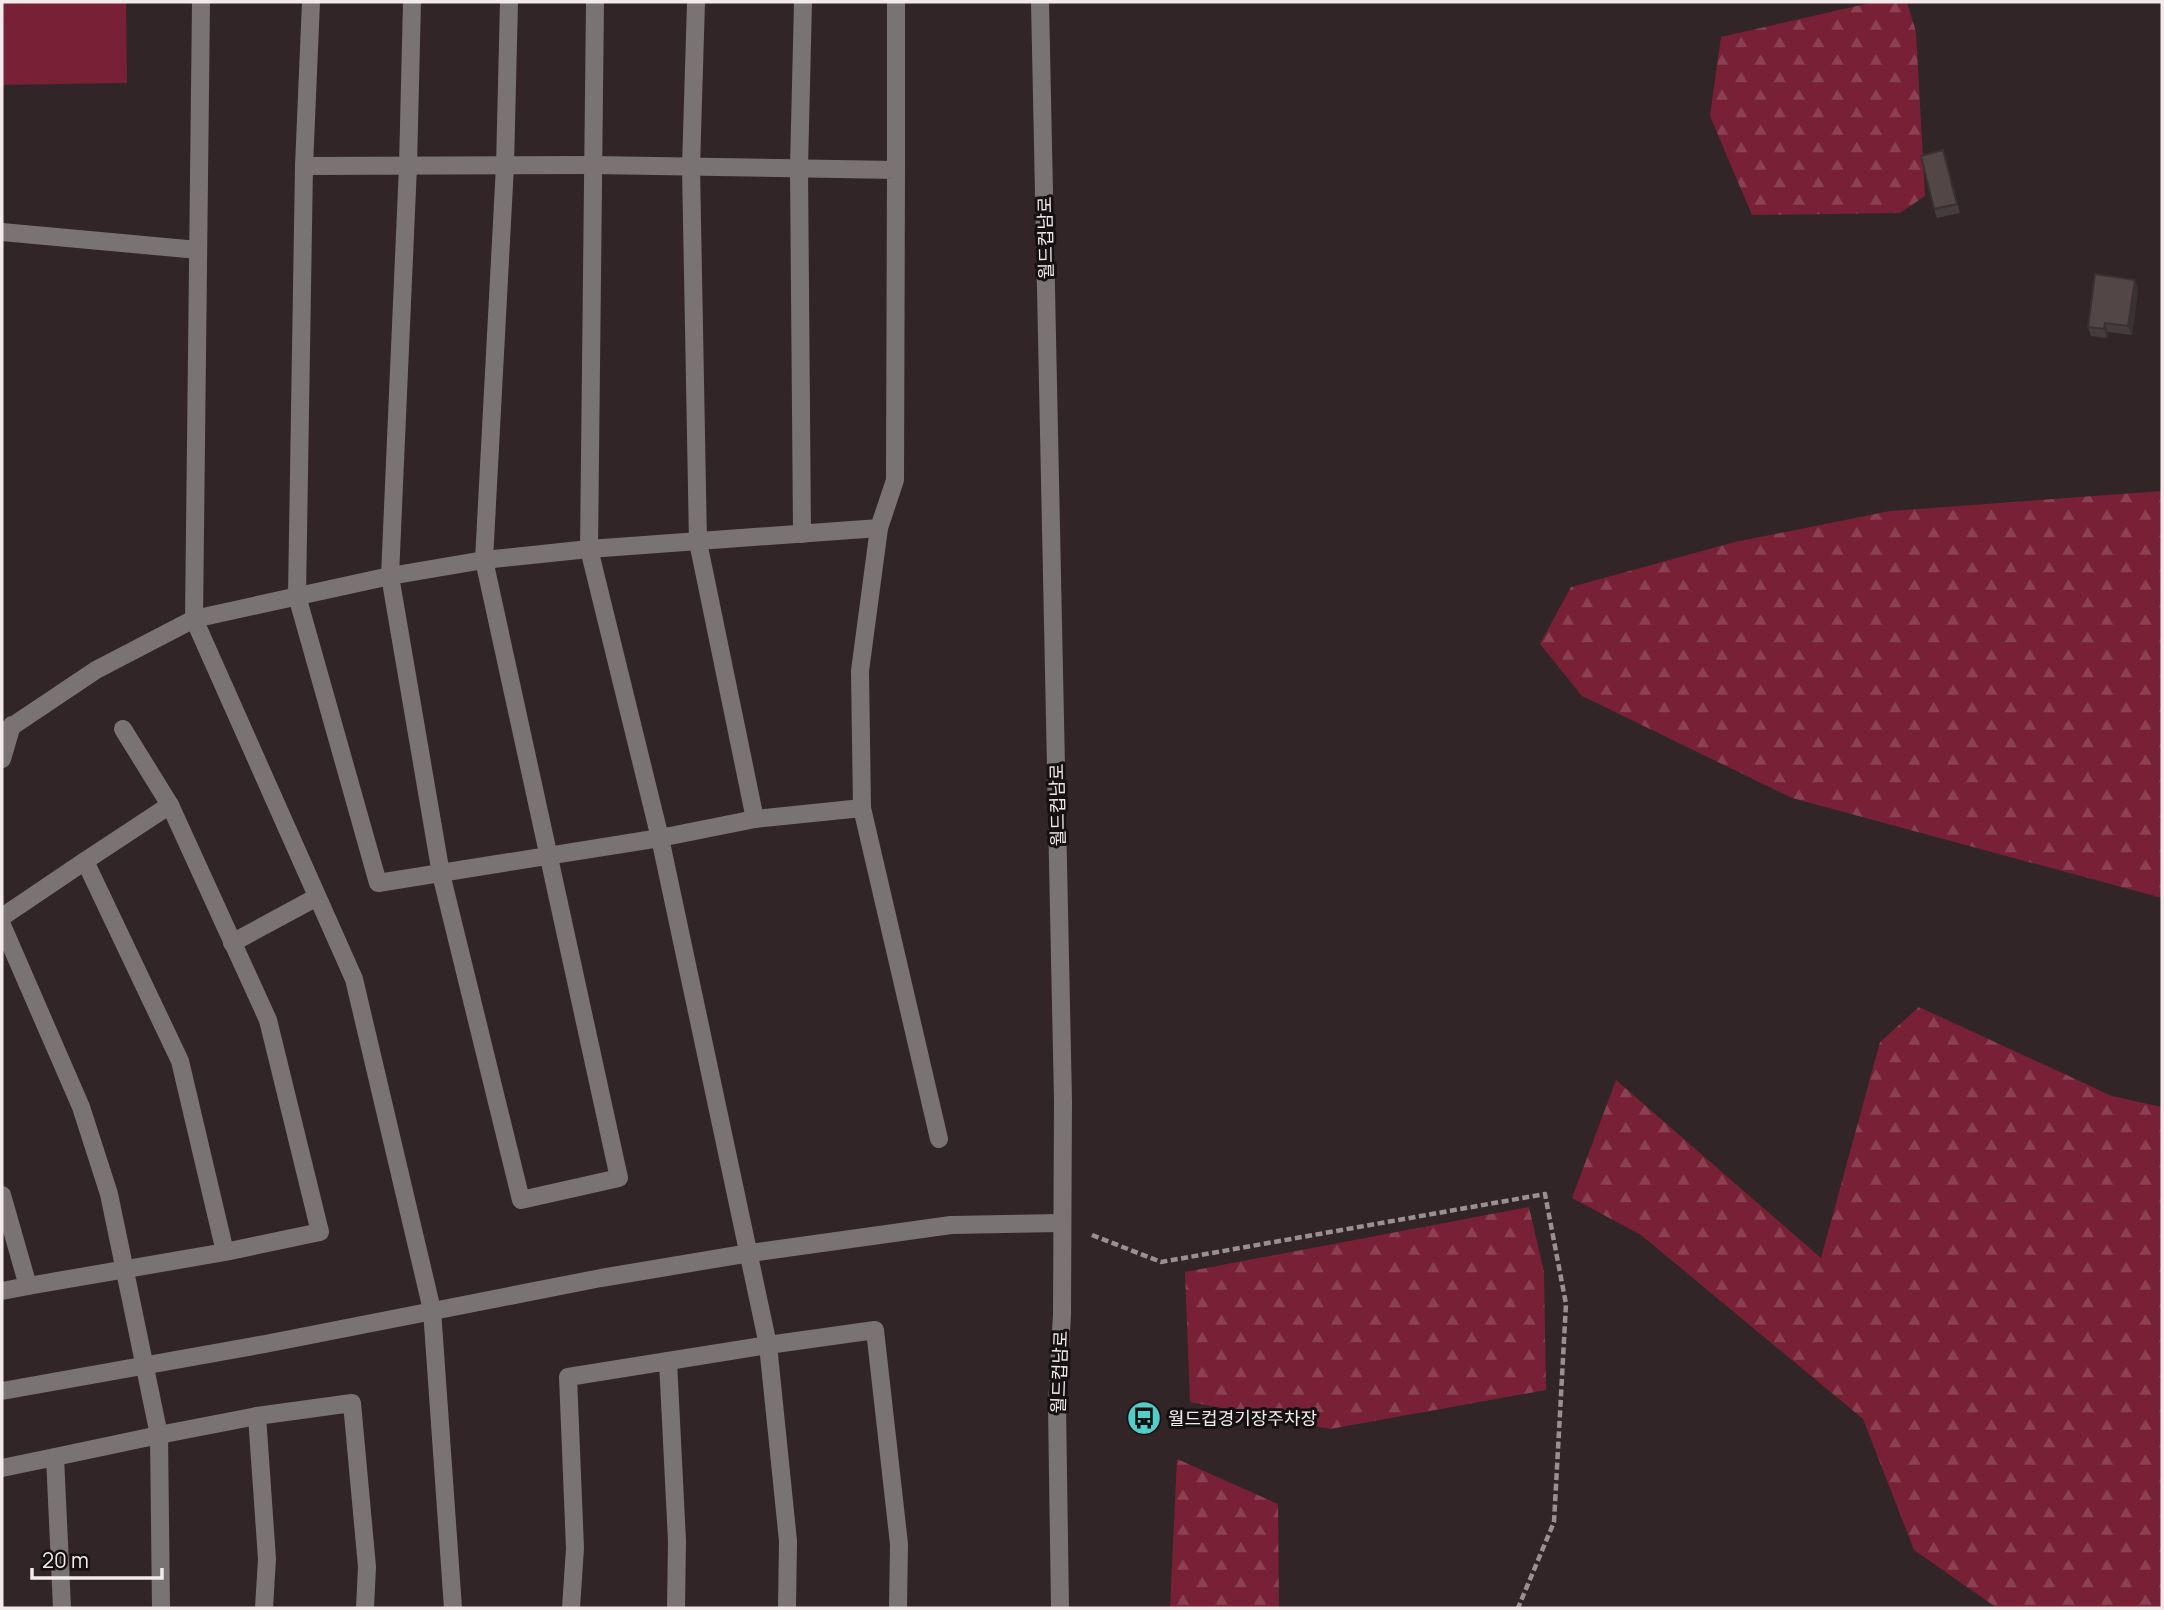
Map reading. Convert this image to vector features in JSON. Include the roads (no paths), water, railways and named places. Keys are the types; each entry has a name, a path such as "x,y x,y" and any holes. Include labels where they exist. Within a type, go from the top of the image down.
{"street":[{"path":"201,2 194,618 354,979 432,1310 453,1608"},
{"path":"311,2 304,166 297,596 379,883 660,838 755,819 862,808"},
{"path":"412,2 408,166 390,576 441,874 521,1199 619,1178 484,561 505,166 509,2"},
{"path":"595,2 589,549 660,838 768,1345 788,1541 787,1608"},
{"path":"696,2 691,167 698,542 755,819"},
{"path":"802,534 799,167 803,2"},
{"path":"895,2 895,480 879,528 860,671 862,808 939,1139"},
{"name":"월드컵남로","path":"1040,2 1063,1101 1062,1314 1057,1406 1060,1608"},
{"path":"304,166 593,165 896,170"},
{"path":"2,232 198,250"},
{"path":"2,759 7,729 96,670 194,618 390,576 484,561 589,549 879,528"},
{"path":"2,1291 225,1252 320,1232 268,1020 170,805 123,729"},
{"path":"2,917 170,805"},
{"path":"85,861 180,1061 225,1252"},
{"path":"232,943 317,897"},
{"path":"2,925 81,1107 109,1194 159,1435 161,1608"},
{"path":"2,1195 28,1286"},
{"path":"2,1391 750,1253 951,1225 1062,1223"},
{"path":"571,1608 575,1548 568,1377 875,1330 899,1544 898,1608"},
{"path":"668,1361 677,1541 676,1608"},
{"path":"2,1468 257,1416 352,1403 367,1567 365,1608"},
{"path":"257,1416 267,1559 264,1608"},
{"path":"55,1457 62,1608"}],"place":[{"name":"월드컵경기장주차장","path":"1144,1418"}]}
